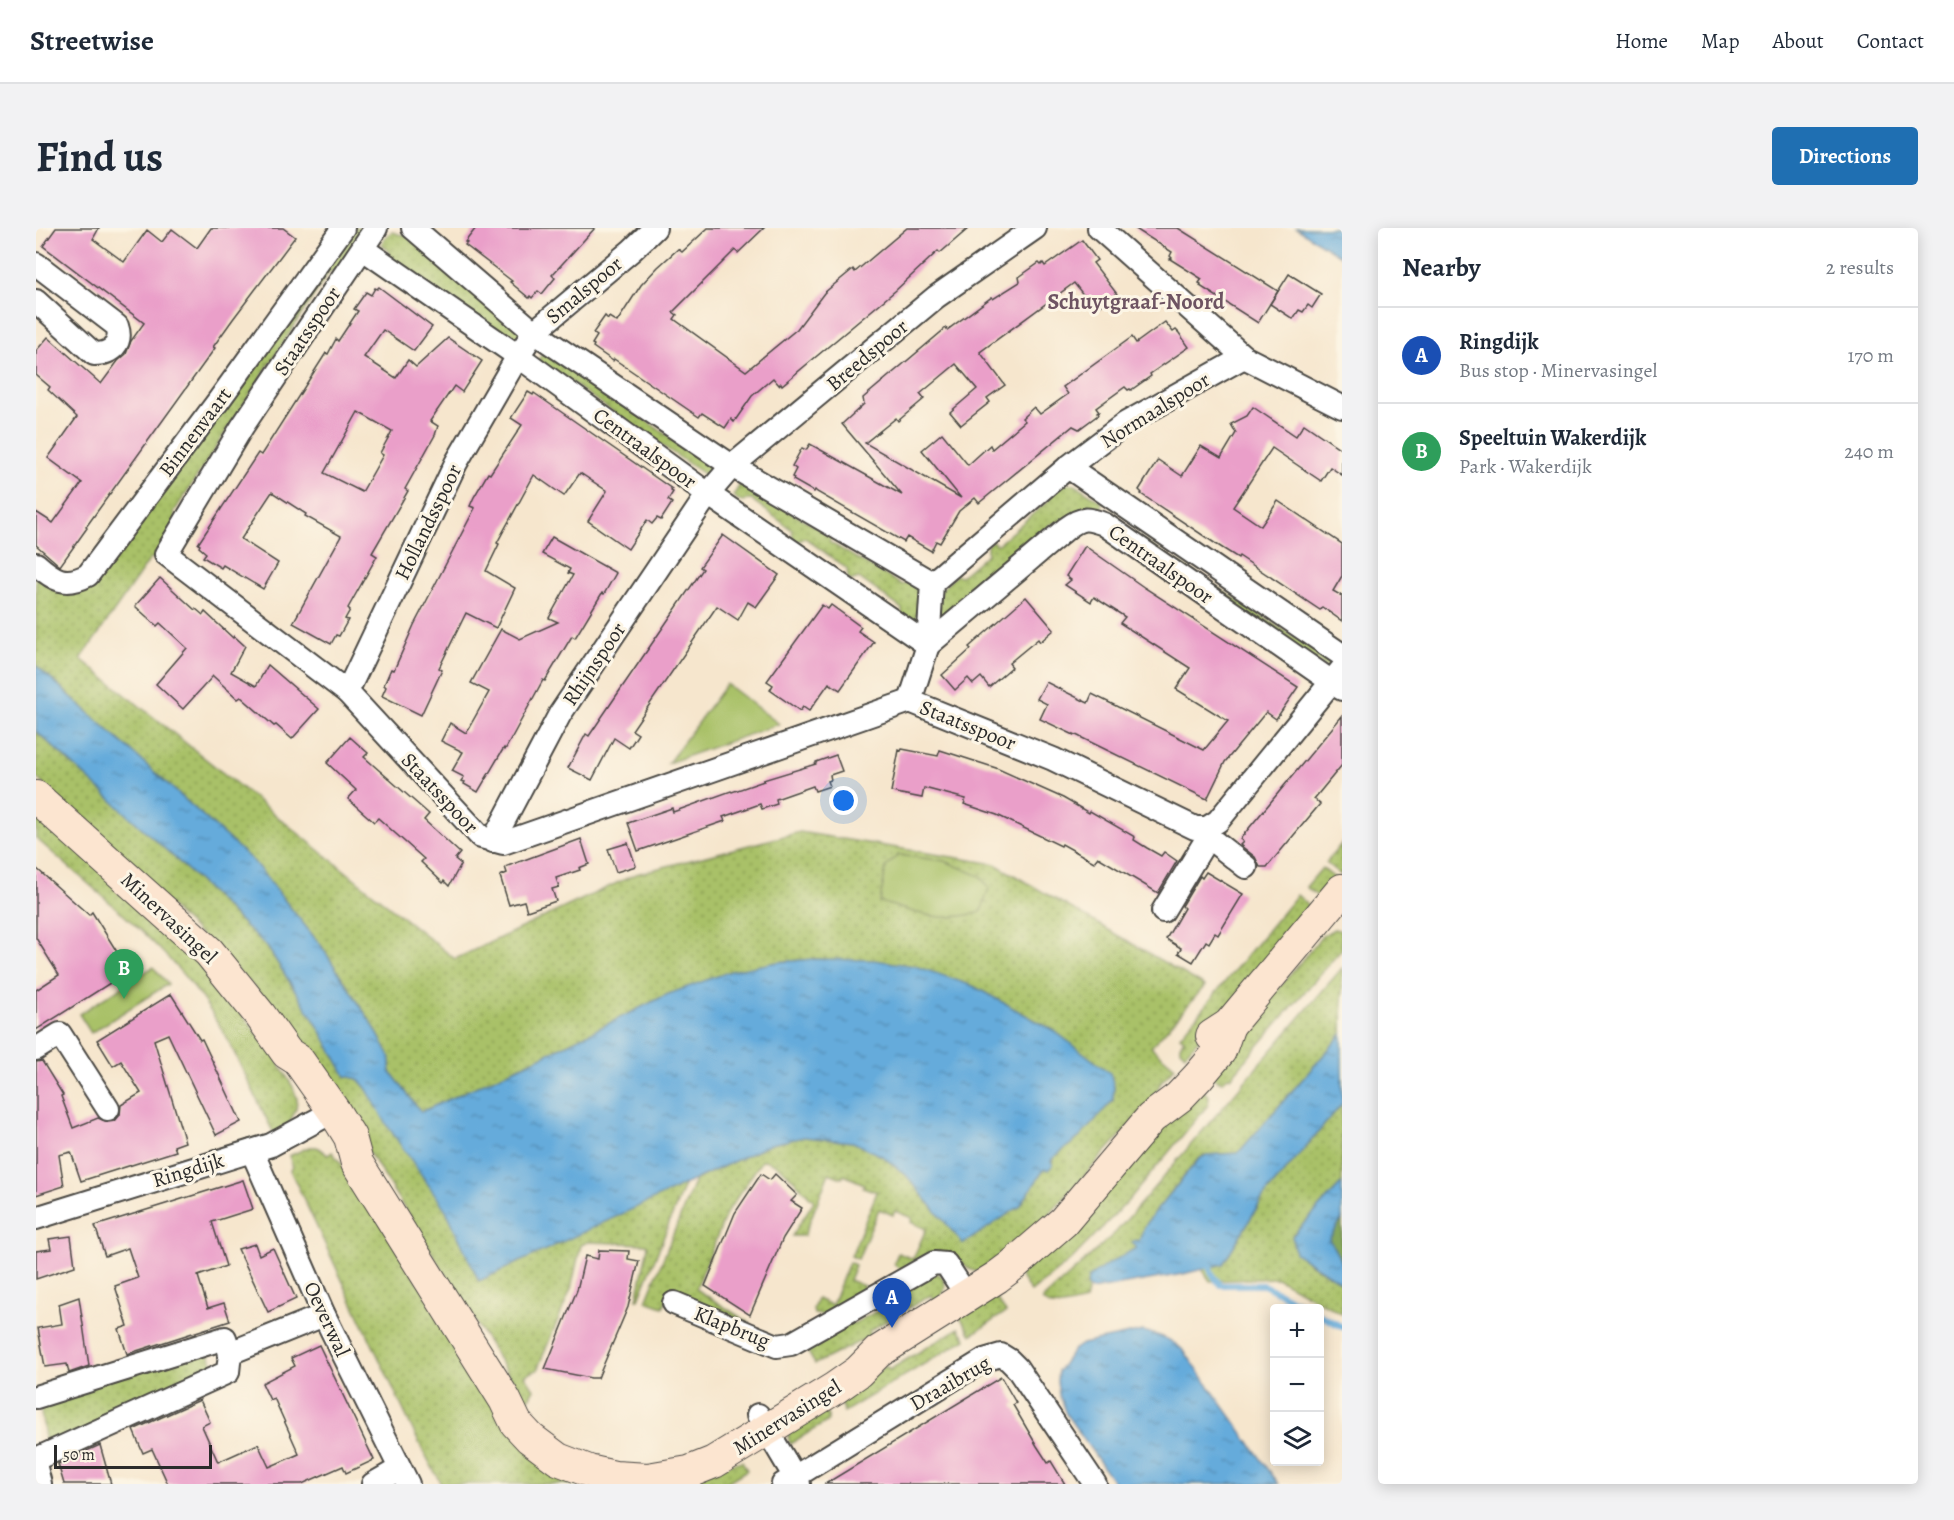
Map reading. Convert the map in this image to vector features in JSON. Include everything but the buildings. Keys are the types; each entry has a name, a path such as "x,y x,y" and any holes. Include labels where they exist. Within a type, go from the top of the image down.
{"street":[{"path":"363,249 376,228"},
{"name":"Centraalspoor","path":"413,228 534,332 732,466 932,583"},
{"name":"Smalspoor","path":"518,356 534,332 655,228"},
{"name":"Breedspoor","path":"708,494 732,466 936,297 1035,228"},
{"path":"1099,228 1244,357 1342,407"},
{"name":"Binnenvaart","path":"36,564 50,577 67,582 88,575 219,400 332,232"},
{"name":"Centraalspoor","path":"363,249 518,356 708,494 928,645 1067,528 1076,521 1089,518 1104,524 1339,680"},
{"name":"Staatsspoor","path":"363,249 242,427 166,555 347,692 481,837 503,843 910,701 1053,759 1207,832 1246,867"},
{"path":"36,264 117,326 119,333 116,346 110,351 94,354 36,301"},
{"name":"Hollandsspoor","path":"347,692 456,463 518,356"},
{"name":"Normaalspoor","path":"1068,467 1126,423 1244,357"},
{"path":"910,701 928,645 932,583 1068,467"},
{"name":"Centraalspoor","path":"1068,467 1342,655"},
{"name":"Rhijnspoor","path":"493,841 560,714 708,494"},
{"path":"1163,911 1207,832 1339,680"},
{"name":"Minervasingel","path":"36,796 209,952 260,1015 287,1053 298,1060 326,1116 350,1137 357,1163 505,1400 546,1430 577,1448 596,1455 640,1460 677,1457 763,1422 851,1359 878,1352 1005,1271 1063,1222 1151,1118 1179,1097 1220,1051 1229,1025 1337,905"},
{"path":"36,1049 60,1034 108,1109"},
{"name":"Ringdijk","path":"36,1218 252,1151 284,1139 326,1116"},
{"name":"Oeverwal","path":"252,1151 324,1315 403,1477"},
{"name":"Klapbrug","path":"674,1303 777,1347 791,1344 934,1263 946,1264 967,1296"},
{"path":"36,1459 324,1315"},
{"path":"36,1397 225,1338 229,1362"},
{"name":"Draaibrug","path":"792,1482 984,1360 1001,1355 1017,1368 1095,1484"},
{"path":"763,1422 792,1482"},
{"path":"36,1468 40,1484"},
{"path":"373,1484 403,1477"}],"green space":[{"path":"349,228 367,228 341,269 329,272 174,512 177,521 158,556 150,559 81,659 455,959 636,874 800,832 995,864 1205,986 1151,1047 1175,1067 1162,1081 1149,1104 1038,1227 979,1272 970,1270 953,1256 939,1252 917,1259 900,1269 894,1263 898,1253 913,1259 926,1229 911,1222 912,1218 895,1211 893,1215 879,1209 858,1259 851,1256 877,1192 863,1187 864,1184 844,1175 842,1178 829,1173 804,1236 792,1236 814,1201 783,1170 762,1160 727,1212 696,1289 751,1324 670,1294 663,1307 646,1301 695,1180 771,1144 804,1137 853,1142 882,1156 906,1175 963,1244 1020,1206 1045,1168 1048,1170 1053,1165 1050,1161 1080,1137 1113,1100 1114,1086 1053,1030 973,986 841,961 814,959 777,962 666,995 543,1056 421,1112 390,1071 390,1057 374,1027 322,947 254,862 36,665 36,569 66,590 82,591 99,580"},
{"path":"393,232 401,235 405,233 523,332 514,344 386,256 390,252 382,244 384,238"},
{"path":"545,350 714,468 708,477 538,360"},
{"path":"741,483 832,536 829,542 902,585 911,581 918,586 916,625 902,618 902,609 859,578 850,581 847,569 805,538 797,542 793,539 792,530 752,500 740,501 733,496"},
{"path":"1064,484 1074,484 1102,502 1102,513 1314,650 1323,648 1335,657 1327,668 1096,515 1051,524 1012,559 1013,569 937,630 941,590 956,575 961,576 987,554 987,545 992,541 997,545 1049,500 1050,491"},
{"path":"726,684 779,724 668,763"},
{"path":"36,731 177,860 268,948 316,1023 346,1076 358,1079 366,1088 446,1210 479,1281 685,1183 639,1299 637,1299 648,1246 646,1244 588,1242 581,1245 571,1289 537,1370 525,1375 534,1389 526,1403 376,1163 254,987 36,777"},
{"path":"36,811 182,942 270,1048 293,1087 297,1099 296,1109 289,1124 274,1134 230,1044 198,993 162,951 36,838"},
{"path":"1342,843 1342,876 1326,863"},
{"path":"898,855 945,861 980,876 989,888 981,912 953,917 930,916 880,902 886,867"},
{"path":"1322,868 1337,880 1322,900 1306,887"},
{"path":"1297,895 1313,909 1233,1003 1185,1054 1180,1049 1184,1039 1180,1036"},
{"path":"1334,929 1342,931 1342,949 1231,1077 1229,1076 1222,1082 1210,1076 1225,1054 1322,936"},
{"path":"153,967 168,984 91,1033 79,1014"},
{"path":"1342,968 1342,1034 1238,1153 1206,1155 1198,1159 1151,1217 1139,1241 1133,1243 1137,1248 1086,1285 1088,1288 1085,1301 1057,1306 1046,1304 1042,1300 1116,1232"},
{"path":"1199,1087 1209,1096 1208,1105 1128,1201 1070,1261 1031,1292 1019,1274"},
{"path":"1342,1104 1342,1183 1292,1236 1307,1262 1342,1283 1342,1314 1277,1278 1210,1281 1202,1269 1223,1264 1264,1196"},
{"path":"309,1147 317,1147 328,1155 332,1152 350,1175 508,1422 633,1484 441,1484 419,1443 290,1170 293,1167 289,1156"},
{"path":"1342,1219 1342,1263 1329,1239"},
{"path":"849,1262 855,1265 849,1280 864,1286 860,1292 822,1315 814,1314 813,1309 817,1299 832,1305"},
{"path":"937,1273 944,1280 945,1288 936,1303 931,1295 869,1331 871,1336 815,1364 804,1346 850,1319 853,1324 879,1310 876,1303"},
{"path":"992,1293 1006,1312 971,1335 959,1315"},
{"path":"959,1328 966,1339 844,1412 839,1401 886,1366 889,1370"},
{"path":"207,1346 216,1375 47,1451 39,1399"},
{"path":"821,1405 828,1416 828,1421 790,1444 788,1437 792,1426"},
{"path":"742,1461 747,1470 724,1484 653,1484"}],"water":[{"path":"1296,228 1342,228 1342,257"},
{"path":"36,665 254,862 322,947 374,1027 390,1057 390,1071 421,1112 543,1056 666,995 731,971 777,962 814,959 874,960 915,966 973,986 1053,1030 1110,1073 1114,1086 1113,1100 1080,1137 1053,1158 1051,1161 1053,1165 1043,1171 1020,1206 963,1244 906,1175 882,1156 853,1142 804,1137 771,1144 479,1281 446,1210 389,1128 366,1088 358,1079 346,1076 316,1023 268,948 177,860 36,731"},
{"path":"1342,1034 1342,1104 1264,1196 1223,1264 1183,1274 1091,1290 1087,1287 1088,1278 1136,1248 1132,1243 1139,1241 1151,1217 1199,1159 1206,1155 1238,1153"},
{"path":"1342,1183 1342,1219 1329,1239 1342,1263 1342,1283 1295,1253 1292,1236"},
{"path":"1143,1331 1165,1338 1184,1351 1279,1484 1115,1484 1066,1414 1059,1395 1058,1371 1073,1350 1082,1344"}],"waterway":[{"path":"1208,1260 1211,1272 1220,1285 1264,1285 1300,1304"},
{"path":"1324,1317 1342,1327"}],"place":[{"name":"Speeltuin Wakerdijk","path":"124,999"},
{"name":"Ringdijk","path":"892,1328"}],"district":[{"name":"Schuytgraaf-Noord","path":"1136,302"}]}
